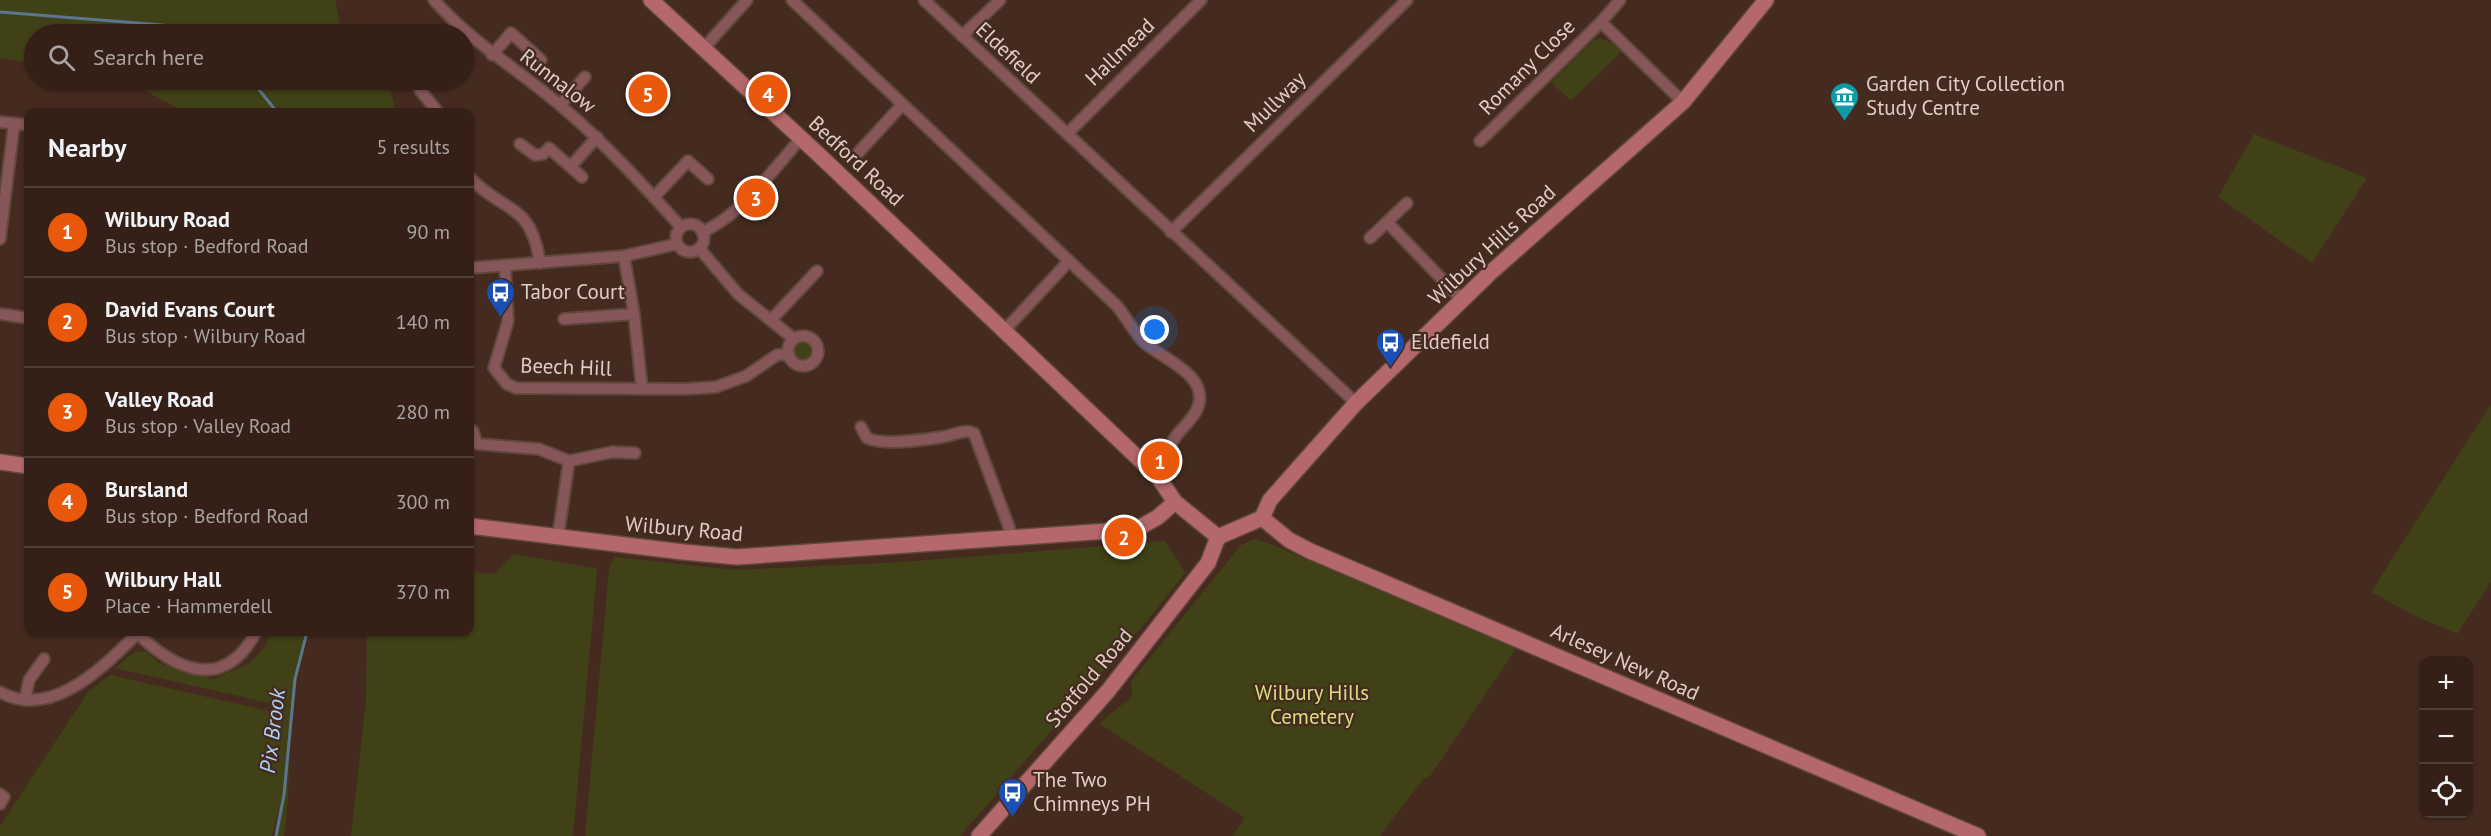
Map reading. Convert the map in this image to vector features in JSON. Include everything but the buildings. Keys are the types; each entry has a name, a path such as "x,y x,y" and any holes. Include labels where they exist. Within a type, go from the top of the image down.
{"street":[{"name":"Runnalow","path":"434,0 455,24"},
{"name":"Bedford Road","path":"651,0 1005,330 1158,477 1175,502 1218,537"},
{"path":"703,49 747,0"},
{"path":"792,0 1117,306 1145,343 1195,381 1198,388 1198,408 1173,441"},
{"name":"Eldefield","path":"924,0 1356,403"},
{"path":"962,36 1000,0"},
{"name":"Hallmead","path":"1067,134 1201,0"},
{"name":"Mullway","path":"1171,232 1407,0"},
{"name":"Romany Close","path":"1480,141 1601,22 1620,0"},
{"name":"Wilbury Hills Road","path":"1262,518 1270,500 1356,403 1515,249 1683,102 1766,0"},
{"name":"Romany Close","path":"1601,22 1683,102"},
{"path":"492,55 511,33 541,60"},
{"name":"Runnalow","path":"474,40 560,105 597,137 681,227"},
{"path":"560,105 585,77"},
{"path":"420,90 435,108"},
{"name":"Bedford Road","path":"859,152 902,105"},
{"path":"0,122 24,125"},
{"path":"0,239 14,124"},
{"path":"571,166 597,137"},
{"path":"702,232 730,214 801,138"},
{"path":"520,144 535,155 543,154 549,148 582,177"},
{"path":"654,197 688,161 708,179"},
{"path":"474,181 525,219 537,244 540,263"},
{"path":"1370,238 1407,203"},
{"path":"1387,222 1462,300"},
{"path":"693,224 702,232 703,240 699,248 687,252 677,244 676,235 681,227 693,224"},
{"path":"474,268 624,256 677,244"},
{"path":"699,248 738,294 794,339"},
{"name":"Beech Hill","path":"624,256 634,314 642,389"},
{"path":"1005,330 1069,261"},
{"name":"Beech Hill","path":"506,266 508,321 494,368 499,376 516,388 703,388 727,384 756,371 777,356 789,354"},
{"path":"772,320 817,271"},
{"path":"0,314 24,317"},
{"path":"564,319 634,314"},
{"path":"804,336 813,339 817,344 818,356 813,363 802,366 792,361 789,348 794,339 804,336"},
{"path":"861,427 867,438 879,441 942,437 967,431 974,433 1013,538"},
{"path":"474,434 477,444 539,449 569,461 612,452 635,453"},
{"path":"558,537 569,461"},
{"path":"0,462 24,465"},
{"name":"Wilbury Road","path":"474,526 683,552 737,556 1137,529 1158,517 1175,502"},
{"path":"1218,537 1262,518"},
{"name":"Arlesey New Road","path":"1262,518 1289,540 1310,551 1978,836"},
{"name":"Stotfold Road","path":"979,836 1108,691 1208,563 1218,537"},
{"path":"0,692 9,697 25,700 49,699 63,693 98,667 133,636"},
{"path":"142,636 167,659 201,670 234,659 243,652 253,636"},
{"path":"25,700 29,680 44,659"},
{"path":"0,794 4,797 0,804"}],"green space":[{"path":"0,0 335,0 340,24 24,24 24,62 0,58"},
{"path":"1594,40 1611,42 1621,52 1571,101 1551,82"},
{"path":"144,90 391,90 395,108 178,108"},
{"path":"2254,134 2367,178 2312,263 2218,197"},
{"path":"803,341 811,344 814,352 811,360 803,363 795,360 792,352 795,344"},
{"path":"2491,404 2491,582 2457,634 2413,615 2371,592"},
{"name":"Wilbury Hills Cemetery","path":"1254,539 1516,649 1430,776 1423,780 1379,836 1232,836 1245,818 1100,724 1132,696 1131,681 1241,545"},
{"path":"1165,541 1185,573 1151,616 960,836 585,836 609,569 614,557 734,570 903,562"},
{"path":"513,554 595,568 597,571 573,836 351,836 366,700 367,636 474,636 474,572 495,574"},
{"path":"269,636 307,636 292,708 284,836 275,836 279,807 272,836 0,836 0,826 88,692 110,675 282,714 283,738 283,706 115,668 134,652 145,651 159,663 213,679 249,664 266,645"}],"waterway":[{"name":"Pix Brook","path":"0,12 150,24"},
{"name":"Pix Brook","path":"259,90 274,108"},
{"name":"Pix Brook","path":"276,836 284,795 295,679 306,636"}],"place":[{"name":"Wilbury Hall","path":"648,94"},
{"name":"Bursland","path":"768,94"},
{"name":"Garden City Collection Study Centre","path":"1845,122"},
{"name":"Valley Road","path":"756,198"},
{"name":"Tabor Court","path":"500,318"},
{"name":"Eldefield","path":"1390,368"},
{"name":"Wilbury Road","path":"1160,461"},
{"name":"David Evans Court","path":"1124,537"},
{"name":"The Two Chimneys PH","path":"1012,818"}]}
